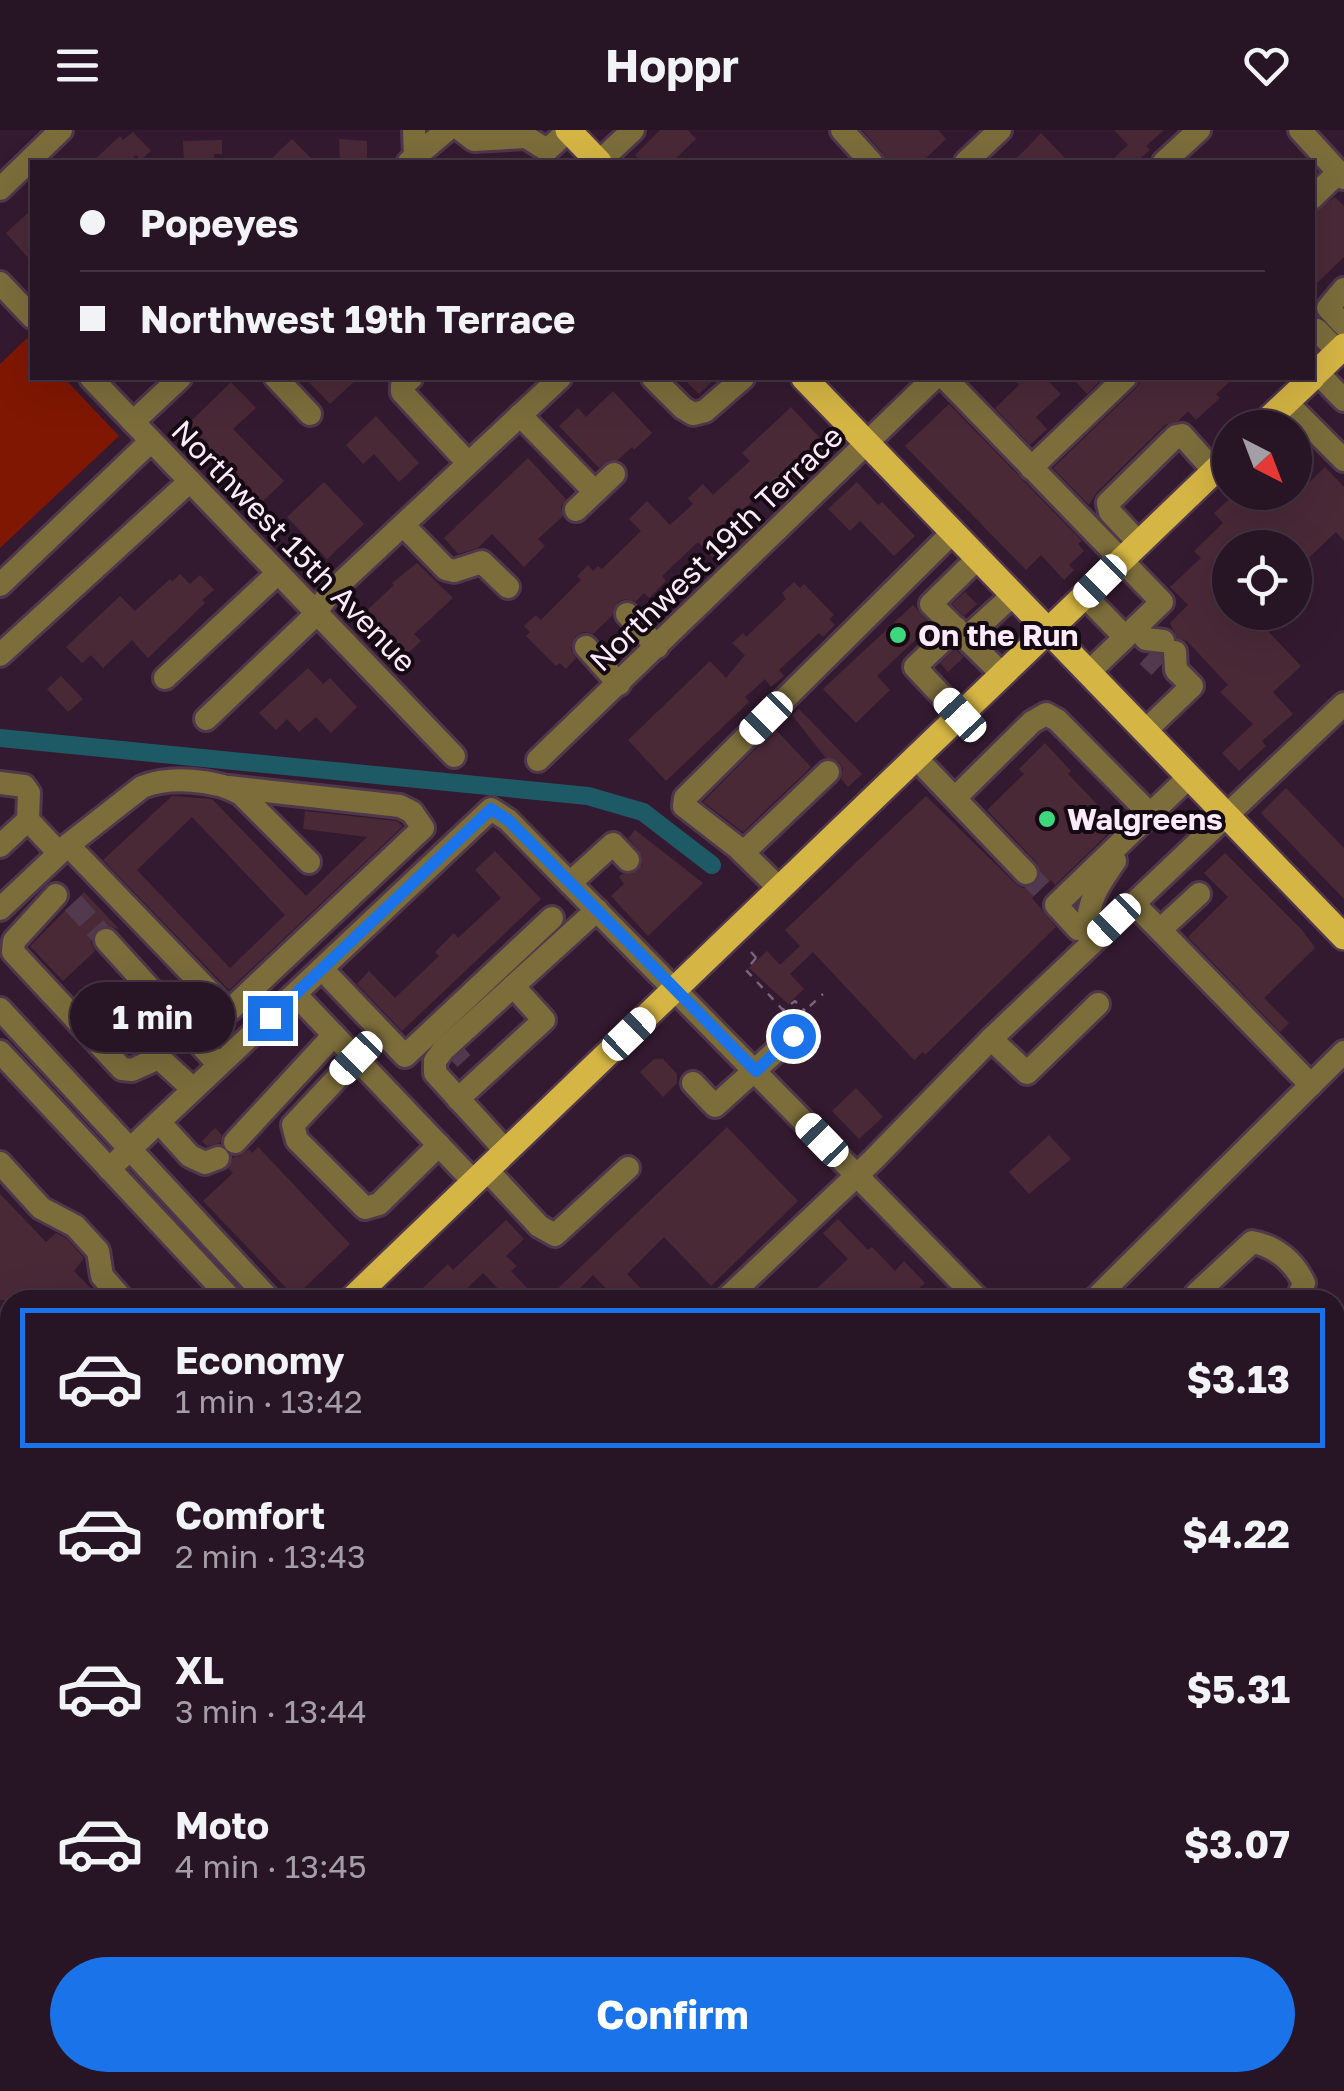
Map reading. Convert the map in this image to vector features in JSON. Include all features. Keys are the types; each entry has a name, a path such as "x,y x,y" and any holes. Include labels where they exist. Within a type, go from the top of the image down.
{"main road":[{"path":"568,130 597,160"},
{"path":"1315,371 1342,348"},
{"path":"806,380 1344,937"},
{"path":"1278,410 1306,380"},
{"path":"361,1290 1212,473"}],"street":[{"path":"412,160 414,130"},
{"path":"412,160 447,130"},
{"path":"461,130 474,140 526,136 548,150 568,130"},
{"path":"601,160 633,130"},
{"path":"842,130 870,160"},
{"path":"968,160 1000,130"},
{"path":"1166,160 1199,130"},
{"path":"1300,130 1342,175 1315,196"},
{"path":"0,189 30,166"},
{"path":"1344,289 1328,308 1344,325"},
{"path":"8,291 30,315"},
{"path":"1315,330 1342,348"},
{"path":"1315,375 1344,400"},
{"name":"Northwest 15th Avenue","path":"93,380 454,756"},
{"path":"133,422 178,380"},
{"path":"278,380 310,414"},
{"path":"410,380 402,386 402,392 468,464"},
{"path":"206,718 326,598 558,380"},
{"path":"656,380 693,414 705,411 740,380"},
{"name":"Northwest 19th Terrace","path":"538,760 932,380"},
{"path":"947,380 1031,468 1130,552"},
{"path":"1031,468 1123,380"},
{"path":"1286,402 1344,460"},
{"path":"520,416 596,492"},
{"path":"1155,650 1162,602 1130,552 1108,503 1176,436 1182,435 1212,456"},
{"path":"0,585 152,441"},
{"path":"576,510 614,474"},
{"path":"0,656 190,480"},
{"path":"403,525 446,568 454,571 482,562 508,587"},
{"path":"780,888 684,806 685,798 953,532"},
{"path":"978,558 932,604 1002,674"},
{"path":"166,678 278,572"},
{"path":"960,715 915,667 1012,595"},
{"path":"1085,596 1155,650 1192,686 1145,732"},
{"path":"627,614 657,647"},
{"path":"586,648 619,684"},
{"path":"1088,673 1155,650"},
{"path":"736,1290 856,1175 1092,934 1133,903 1344,704"},
{"path":"955,798 1032,722 1046,714 1057,720 1150,814"},
{"path":"916,758 1078,929 1092,934"},
{"path":"743,853 828,772"},
{"path":"1042,889 1150,814 1189,777"},
{"path":"0,909 64,849 142,787 173,781 400,806 412,812 423,828 231,1008 224,1007 64,849 28,820"},
{"path":"0,783 24,786 29,793 28,820 0,846"},
{"path":"229,787 241,794 310,862"},
{"path":"109,1169 491,809 508,820 676,988 969,1290"},
{"path":"1092,934 1088,908 1094,894 1150,814"},
{"path":"570,883 613,844 628,860"},
{"path":"35,875 64,899 14,940 13,952 122,1069 132,1070 159,1058"},
{"path":"1160,930 1200,894"},
{"path":"1133,903 1311,1084"},
{"path":"505,994 480,1031 449,1060 435,1061 444,1050 505,994 597,910"},
{"path":"322,969 405,1056 552,918"},
{"path":"106,940 219,1065"},
{"path":"295,994 439,1145 554,1234 628,1168"},
{"path":"458,1098 544,1020 505,994"},
{"path":"81,1024 106,1004 112,1006 193,1089"},
{"path":"991,1038 1026,1073 1098,1004"},
{"path":"0,1010 261,1290"},
{"path":"159,1122 190,1156 205,1162 227,1150 334,1035"},
{"path":"693,1083 715,1106 793,1036"},
{"path":"0,1052 223,1290"},
{"path":"1104,1290 1344,1052"},
{"path":"356,1058 293,1125 297,1140 365,1208 379,1204 439,1145"},
{"path":"449,1060 458,1098 506,1151"},
{"path":"0,1163 41,1208 75,1226 98,1251 102,1276 114,1290"},
{"path":"1200,1290 1252,1242 1291,1262 1304,1283 1302,1290"}],"path":[{"path":"751,952 757,958 746,970 783,1010 793,1001 804,1012 823,994"}],"shaded area":[{"path":"27,338 30,380 66,380 119,436 0,548 0,364"}],"building":[{"path":"660,130 688,130 696,139 674,160 640,160 635,155"},
{"path":"862,130 938,130 946,139 924,160 885,160"},
{"path":"1114,130 1164,130 1146,146 1150,150 1138,160 1112,160 1128,145"},
{"path":"133,132 151,151 141,160 136,155 130,160 94,160 120,136 123,140"},
{"path":"1041,133 1067,160 1014,160"},
{"path":"292,139 313,160 270,160"},
{"path":"339,139 367,141 367,160 340,160"},
{"path":"222,140 222,154 214,154 214,160 184,160 183,141"},
{"path":"1335,197 1344,206 1344,257 1315,285 1315,212"},
{"path":"30,211 30,260 6,233"},
{"path":"307,380 356,380 330,404"},
{"path":"685,380 714,380 699,394"},
{"path":"1014,380 1047,380 1061,394 1036,417 1047,429 1030,445 995,408 1019,385"},
{"path":"1074,380 1101,380 1087,394"},
{"path":"1142,380 1232,380 1216,394 1220,398 1196,420 1188,411 1178,421 1165,425 1097,492 1089,505 1053,468"},
{"path":"231,382 256,408 233,429 284,481 260,504 185,427"},
{"path":"613,391 652,433 634,450 632,447 618,460 610,460 599,468 559,426 578,408 586,417"},
{"path":"949,404 1082,541 1078,544 1084,551 1069,565 1074,570 1064,580 1041,555 1026,570 905,446"},
{"path":"791,407 832,451 784,497 771,484 713,538 723,548 713,558 698,542 662,576 666,581 649,598 644,593 635,602 618,602 612,616 593,634 584,632 575,637 571,649 576,658 566,669 560,663 556,666 526,636 530,632 524,626 536,615 541,620 581,580 577,576 588,565 593,571 598,566 602,569 641,531 629,519 647,501 670,525 693,504 688,498 703,484 713,495 750,461 742,453"},
{"path":"376,416 419,463 399,482 374,454 363,464 346,445"},
{"path":"528,458 566,499 561,507 563,516 538,539 545,546 524,567 492,534 478,548 458,554 444,538"},
{"path":"1325,467 1344,487 1344,541 1336,532 1312,555 1312,530 1216,530 1223,523 1214,513 1217,510 1312,510 1312,480"},
{"path":"324,482 364,524 327,559 287,517"},
{"path":"857,482 915,536 894,556 860,521 850,531 828,509"},
{"path":"1212,534 1212,630 1267,630 1301,666 1273,692 1293,714 1262,741 1266,746 1239,771 1222,753 1253,724 1220,692 1228,685 1187,641 1177,638 1170,623 1188,605 1170,587 1201,558 1194,551"},
{"path":"417,563 453,598 414,634 421,641 403,658 362,615"},
{"path":"180,574 190,584 200,575 214,590 148,658 132,640 103,668 91,655 82,663 66,647 120,596 135,611"},
{"path":"794,582 800,588 804,584 834,615 829,619 835,625 823,637 819,633 779,670 784,676 771,687 765,679 745,697 749,702 666,781 628,740 710,661 726,678 745,655 732,643 743,633 746,637 786,599 782,593"},
{"name":"On the Run","path":"965,592 977,604 964,616 952,604"},
{"path":"913,605 931,625 877,676 890,690 856,723 823,689"},
{"path":"955,649 964,657 948,672 940,663"},
{"path":"1149,654 1160,656 1161,665 1153,673 1142,661"},
{"path":"308,668 323,684 330,678 357,707 331,733 316,717 299,732 287,719 276,730 259,713"},
{"path":"61,676 83,699 68,712 47,689"},
{"path":"799,709 862,774 848,787 841,779 843,769 839,762 825,757 792,715"},
{"path":"775,729 811,767 743,832 703,802"},
{"path":"1045,743 1071,771 1068,774 1117,825 1055,885 1051,880 1032,898 1056,927 925,1055 923,1052 914,1060 813,952 790,974 804,989 788,1004 749,968 767,951 780,965 800,946 785,930 926,796 1015,883 1023,888 1036,884 1041,876 1037,863 987,810 1024,774 1019,769"},
{"path":"1286,788 1344,848 1344,899 1261,813"},
{"path":"172,796 212,799 306,896 367,837 303,829 305,811 396,821 403,826 229,990 103,860","holes":["192,817 285,915 230,968 137,870"]},
{"path":"635,830 703,883 648,936 611,896 624,884 619,877 622,874 632,874 642,865 642,856 628,838"},
{"path":"495,851 541,899 402,1031 357,984 369,971 395,998 439,956 435,952 454,933 458,938 501,898 475,870"},
{"path":"1225,853 1315,948 1264,998 1289,1023 1280,1032 1188,937 1228,897 1204,873"},
{"path":"84,892 119,929 104,925 95,930 91,942 95,951 63,981 30,946"},
{"path":"654,1059 663,1059 677,1074 677,1083 663,1097 640,1072"},
{"path":"856,1088 883,1117 859,1139 832,1111"},
{"path":"727,1127 798,1201 711,1286 664,1237 627,1274 642,1290 607,1290 593,1275 578,1290 556,1290"},
{"path":"215,1128 222,1135 220,1143 207,1146 202,1141"},
{"path":"1049,1135 1071,1159 1029,1194 1009,1172"},
{"path":"258,1147 350,1244 302,1290 288,1290 203,1201 233,1173 228,1168 233,1157 249,1149 252,1153"},
{"path":"0,1194 46,1242 56,1233 66,1238 84,1258 74,1271 92,1290 0,1290"},
{"path":"838,1219 895,1271 904,1261 925,1283 918,1290 815,1290 848,1259 823,1233"},
{"path":"506,1220 524,1239 506,1256 517,1266 511,1271 529,1290 499,1290 483,1273 465,1290 421,1290 448,1264 453,1270"}],"waterway":[{"path":"0,738 588,796 643,812 712,865"}],"tunnel":[{"path":"1147,656 1159,667"},
{"path":"1026,873 1042,889"},
{"path":"73,903 106,940"},
{"path":"450,1059 463,1047"}],"place":[{"name":"On the Run","path":"898,635"},
{"name":"Walgreens","path":"1047,819"}],"route":[{"path":"270,1018 491,809 508,820 756,1071 793,1036"}]}
